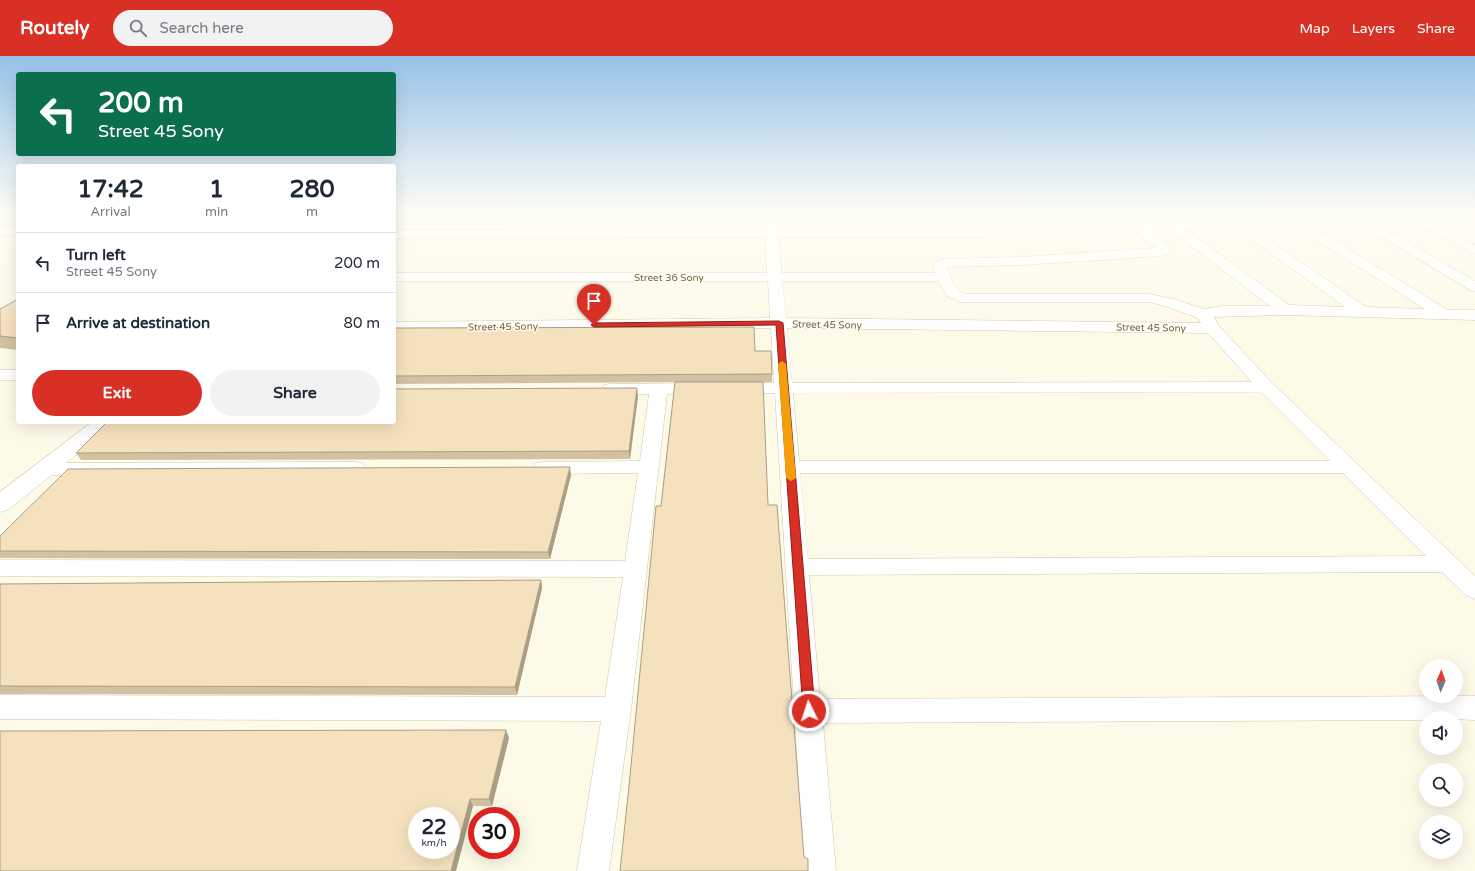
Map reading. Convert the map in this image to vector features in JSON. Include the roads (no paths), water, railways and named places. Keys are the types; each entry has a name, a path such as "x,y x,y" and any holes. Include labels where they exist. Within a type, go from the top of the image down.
{"street":[{"path":"774,251 820,871"},
{"path":"1162,251 1022,261 943,263 940,266 950,292 961,298 1149,298 1169,302 1208,321 1266,387 1475,590"},
{"path":"1206,251 1285,310"},
{"path":"1275,251 1362,312"},
{"path":"1342,251 1444,314"},
{"path":"1413,251 1475,287"},
{"name":"Street 36 Sony","path":"396,277 943,277"},
{"name":"Street 45 Sony","path":"396,327 1208,321 1222,311 1285,310 1475,315"},
{"path":"0,375 16,375"},
{"path":"597,389 1266,387"},
{"path":"593,871 617,709 659,389"},
{"path":"0,504 102,424"},
{"path":"522,468 649,467"},
{"path":"790,467 1350,467"},
{"path":"45,469 371,468"},
{"path":"798,568 1449,564"},
{"path":"0,568 635,569"},
{"path":"0,707 617,709"},
{"path":"809,711 1475,708"}]}
